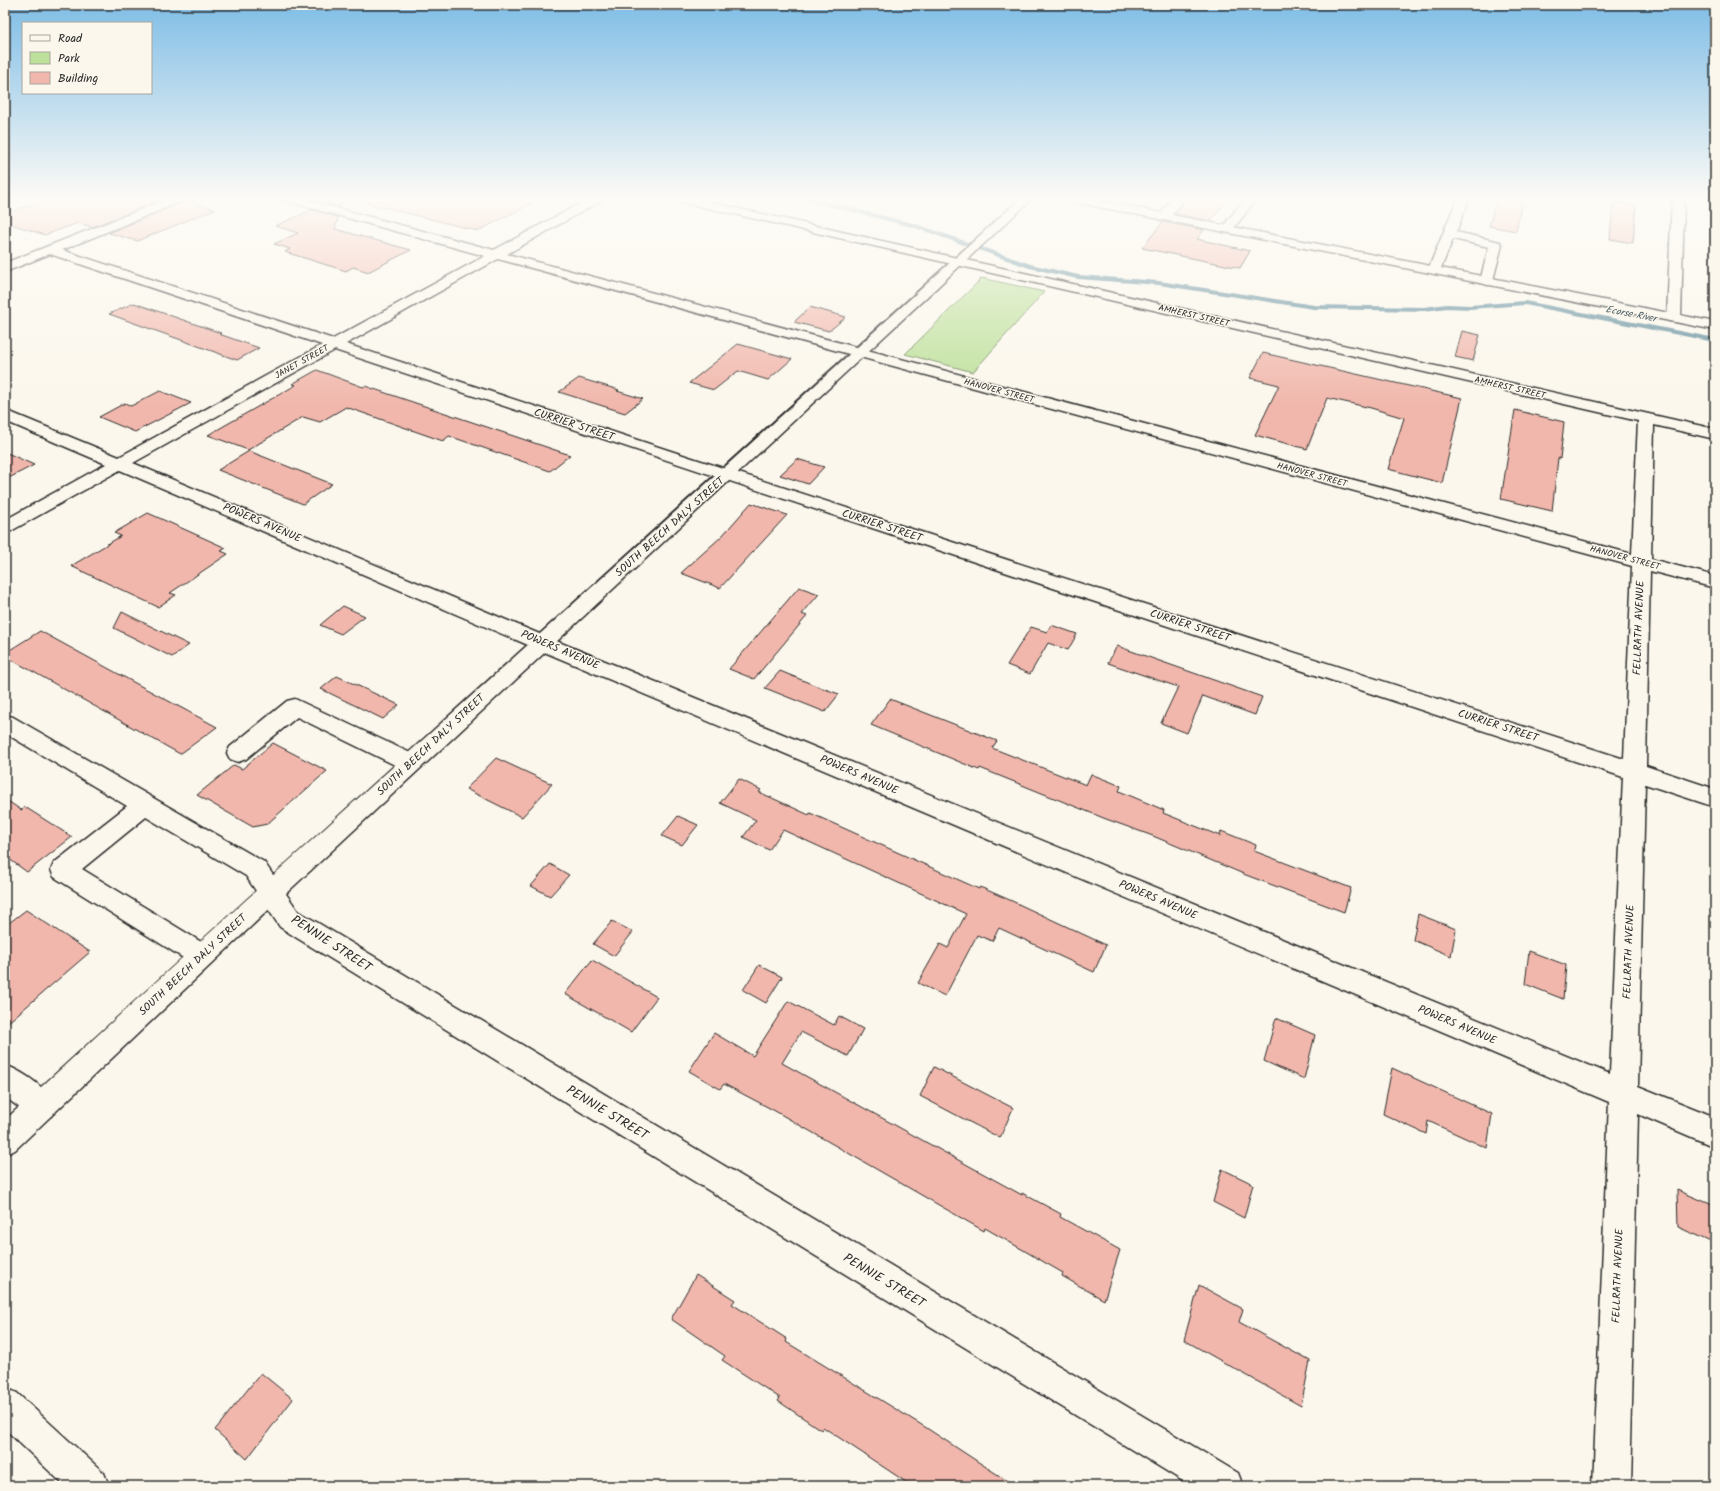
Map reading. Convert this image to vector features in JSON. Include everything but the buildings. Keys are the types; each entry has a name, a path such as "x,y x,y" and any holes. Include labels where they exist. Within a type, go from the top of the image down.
{"street":[{"name":"CURRIER STREET","path":"100,267 727,475 1715,798"},
{"name":"JANET STREET","path":"5,526 475,267"},
{"name":"HANOVER STREET","path":"539,267 1715,582"},
{"name":"SOUTH BEECH DALY STREET","path":"5,1140 271,891 727,475 952,267"},
{"name":"AMHERST STREET","path":"977,267 1715,434"},
{"path":"1417,267 1715,326"},
{"path":"1487,281 1491,267"},
{"path":"1674,318 1676,267"},
{"name":"POWERS AVENUE","path":"5,415 542,643 1715,1132"},
{"name":"FELLRATH AVENUE","path":"1611,1486 1646,418"},
{"path":"238,753 295,707 411,763"},
{"name":"PENNIE STREET","path":"5,723 255,869 289,919 306,930 1225,1486"},
{"path":"146,804 63,870 202,956"},
{"path":"5,1079 41,1106"},
{"path":"5,1405 91,1486"}],"green space":[{"path":"982,278 1044,292 973,372 905,354"}],"waterway":[{"name":"Ecorse River","path":"1033,267 1078,277 1159,283 1314,307 1424,309 1447,306 1470,307 1525,303 1715,340"}]}
